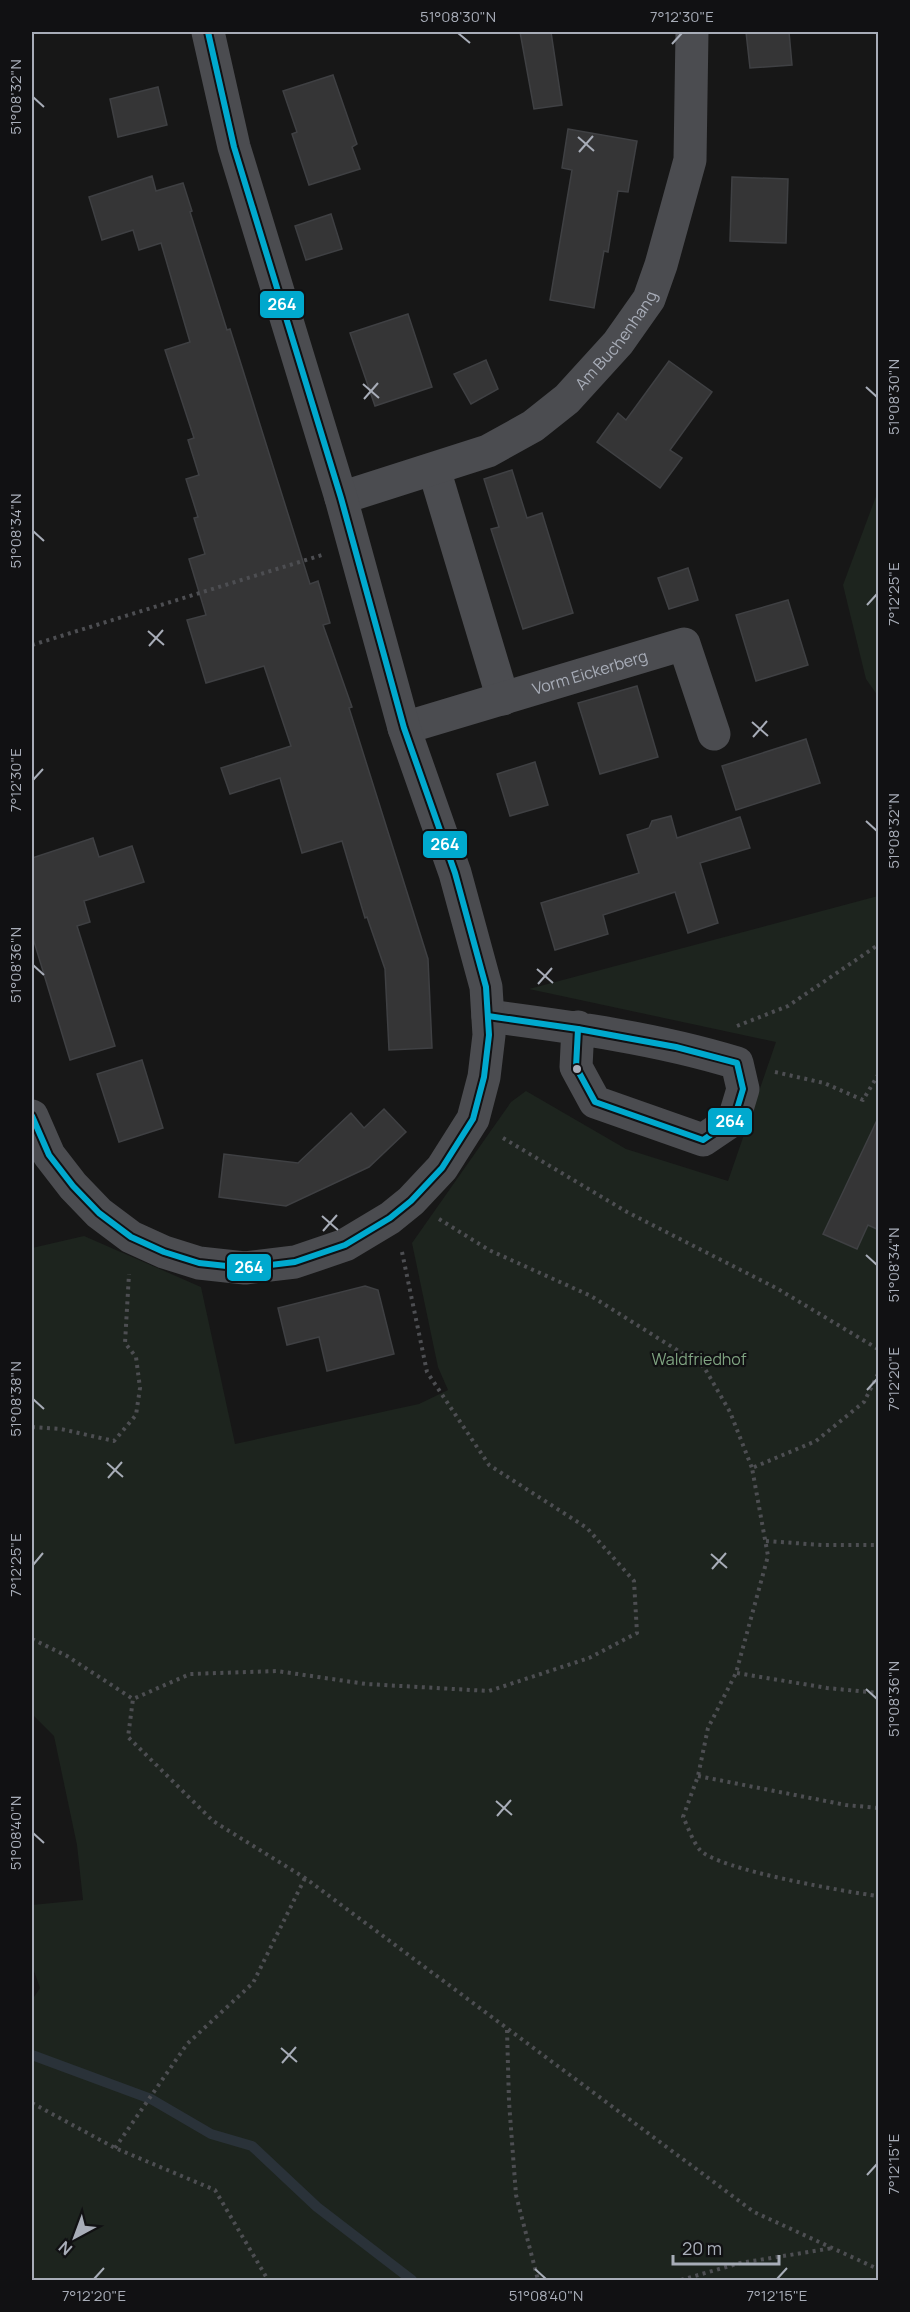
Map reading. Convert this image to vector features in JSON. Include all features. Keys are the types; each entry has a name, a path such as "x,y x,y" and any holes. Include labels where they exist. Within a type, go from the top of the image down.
{"street":[{"path":"32,1116 49,1155 74,1186 99,1213 131,1237 164,1252 199,1263 245,1268 295,1262 345,1245 401,1210 442,1168 473,1119 484,1077 489,1035 486,987 455,873 404,728 341,498 234,147 208,32"},
{"name":"Am Buchenhang","path":"341,498 488,451 533,426 567,399 618,343 649,299 662,264 690,160 692,32"},
{"path":"434,469 503,699"},
{"name":"Vorm Eickerberg","path":"404,728 684,644 714,734"},
{"path":"488,1016 578,1027 700,1052 736,1063 743,1089 734,1119 703,1140 595,1102 576,1067 578,1027"}],"path":[{"path":"32,645 354,545"},
{"path":"700,1052 732,1028 788,1006 879,945"},
{"path":"736,1063 824,1083 863,1100 879,1075"},
{"path":"473,1119 627,1212 778,1289 879,1349"},
{"path":"133,1699 190,1674 277,1671 366,1684 489,1690 589,1658 637,1633 634,1581 586,1528 489,1465 427,1372 399,1234 401,1210 591,1296 704,1367 730,1412 752,1468 768,1556 736,1673 708,1728 698,1776 683,1817 701,1850 726,1863 831,1890 879,1896"},
{"path":"32,1427 61,1428 114,1441 136,1414 140,1388 136,1357 125,1343 131,1237"},
{"path":"752,1468 816,1441 864,1402 879,1374"},
{"path":"765,1541 822,1545 879,1545"},
{"path":"32,1639 67,1656 133,1699"},
{"path":"736,1673 827,1688 879,1693"},
{"path":"133,1699 128,1737 213,1821 305,1878 754,2212 879,2269"},
{"path":"698,1776 846,1805 879,1808"},
{"path":"115,2148 187,2044 253,1983 305,1878"},
{"path":"507,2030 508,2102 516,2195 538,2280"},
{"path":"32,2103 115,2148 215,2190 268,2280"},
{"path":"681,2280 740,2264 833,2248"}],"green space":[{"path":"878,491 878,696 866,679 843,585"},
{"name":"Waldfriedhof","path":"878,896 878,2280 32,2280 32,2000 40,1988 32,1965 32,1905 83,1900 77,1845 54,1736 32,1714 32,1248 84,1236 201,1287 235,1444 419,1404 448,1390 438,1367 412,1243 511,1102 526,1091 626,1149 728,1181 776,1042 529,989"}],"building":[{"path":"520,32 551,32 562,105 534,109"},
{"path":"746,32 789,32 792,65 750,68"},
{"path":"333,75 357,144 352,147 360,169 309,185 292,134 297,132 283,91"},
{"path":"158,87 167,125 118,137 110,99"},
{"path":"568,129 637,141 628,192 618,191 608,252 604,251 594,308 550,300 572,170 562,168"},
{"path":"152,176 156,191 183,183 227,330 230,329 310,584 318,581 330,623 323,625 352,707 349,708 428,959 432,1048 389,1050 385,969 367,917 365,918 342,841 302,853 280,778 230,794 221,768 291,746 264,666 206,683 187,620 206,615 189,559 205,554 194,518 198,517 186,479 199,475 188,440 194,438 165,350 190,342 161,243 139,250 133,230 102,240 89,197"},
{"path":"732,177 788,179 786,243 730,241"},
{"path":"331,214 342,249 306,260 295,226"},
{"path":"408,314 432,387 375,406 350,333"},
{"path":"486,360 498,389 471,404 454,374"},
{"path":"669,361 712,392 670,450 682,458 660,488 597,442 618,413 626,420"},
{"path":"512,470 527,518 542,513 573,613 523,629 491,529 499,527 484,479"},
{"path":"688,568 698,600 669,609 658,578"},
{"path":"788,600 808,665 756,681 736,615"},
{"path":"637,686 658,757 600,774 578,703"},
{"path":"806,739 820,783 736,810 722,766"},
{"path":"535,762 548,805 510,816 497,774"},
{"path":"671,816 677,838 740,817 750,848 700,863 718,923 688,933 675,892 603,915 608,934 555,950 541,903 639,873 627,835 649,828 652,821"},
{"path":"93,838 99,857 132,846 144,882 84,901 90,922 77,926 115,1046 70,1060 32,935 32,858"},
{"path":"142,1060 163,1128 119,1142 97,1074"},
{"path":"384,1109 406,1132 369,1167 286,1206 219,1197 224,1154 298,1163 351,1113 364,1128"},
{"path":"879,1116 879,1230 868,1225 857,1249 823,1234"},
{"path":"365,1286 378,1290 394,1354 327,1371 319,1337 287,1345 278,1308"}],"waterway":[{"path":"32,2055 151,2099 211,2134 252,2146 317,2207 412,2280"}],"transit line":[{"name":"264","path":"32,1116 49,1155 73,1186 99,1213 131,1237 164,1252 199,1263 245,1268 295,1262 345,1245 390,1218 411,1201 442,1168 473,1119 484,1077 489,1035 486,987 455,873 404,728 341,498 234,147 208,32"},
{"name":"264","path":"488,1016 578,1029"},
{"name":"264","path":"578,1029 676,1047 737,1063 743,1089 734,1119 703,1140 595,1102 576,1067 578,1029"}]}
